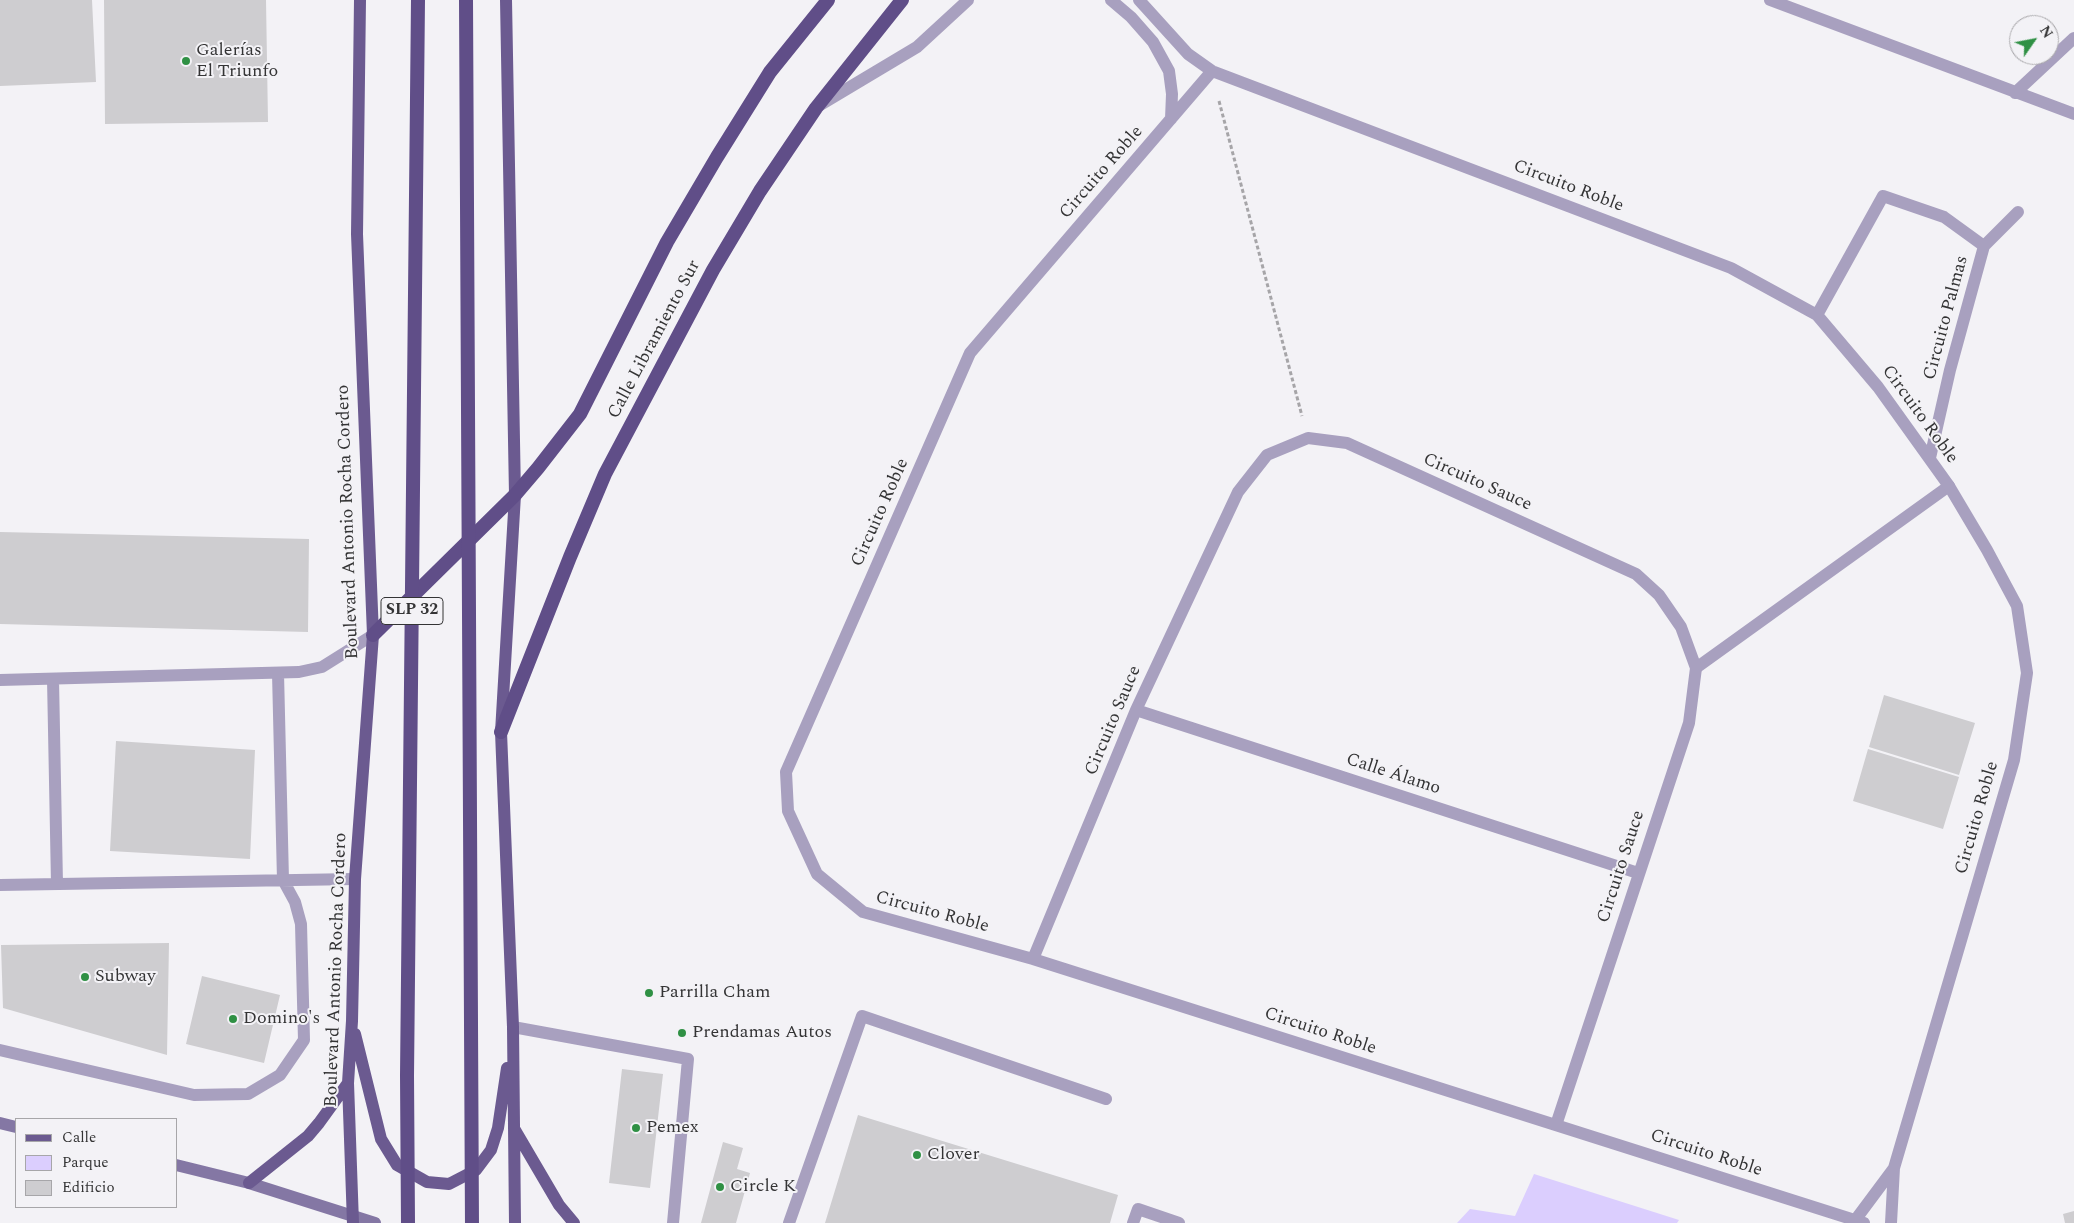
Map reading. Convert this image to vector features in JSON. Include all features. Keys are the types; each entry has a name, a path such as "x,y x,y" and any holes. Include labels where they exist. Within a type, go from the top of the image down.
{"highway":[{"name":"SLP 32","path":"408,1223 407,1075 418,0"},
{"name":"SLP 32","path":"466,0 472,1223"},
{"name":"Calle Libramiento Sur","path":"374,635 514,495 538,468 580,414 667,242 717,157 770,72 828,0"},
{"name":"Calle Libramiento Sur","path":"501,732 605,474 713,270 760,191 816,108 902,0"}],"main road":[{"name":"Boulevard Antonio Rocha Cordero","path":"352,1219 348,1083 352,1022 356,879 374,635 357,234 360,0"},
{"path":"506,0 514,495 501,732 513,1027 515,1223"},
{"path":"352,1022 381,1139 397,1165 427,1182 449,1184 476,1170 491,1150 498,1128 513,1027"},
{"path":"249,1183 308,1136 320,1123 348,1083"},
{"path":"0,1124 15,1127"},
{"path":"514,1128 559,1205 574,1223"},
{"path":"178,1165 249,1183 352,1219 375,1223"}],"street":[{"path":"816,108 917,47 968,0"},
{"path":"1112,0 1131,16 1152,42 1169,72 1172,94 1171,118"},
{"name":"Circuito Roble","path":"1139,0 1188,54 1212,71 1732,268 1817,314 1878,387 1949,486 1987,550 2017,606 2027,673 2014,760 1894,1168 1891,1223"},
{"path":"1770,0 2074,114"},
{"path":"2015,93 2074,38"},
{"name":"Circuito Roble","path":"1212,71 970,353 786,772 788,811 817,874 863,912 1033,959 1857,1222 1894,1168"},
{"name":"Circuito Palmas","path":"1817,314 1883,196 1944,217 1984,246"},
{"name":"Circuito Palmas","path":"1930,458 1950,370 1984,246 2018,212"},
{"name":"Circuito Sauce","path":"1033,959 1136,710 1238,492 1267,455 1308,438 1347,443 1636,574 1659,595 1681,627 1696,668 1689,723 1556,1125"},
{"path":"1696,668 1949,486"},
{"path":"0,680 300,672 322,668 374,635"},
{"path":"0,1050 194,1095 248,1094 280,1074 304,1040 301,924 295,902 283,880 278,673"},
{"path":"53,679 56,884"},
{"name":"Calle Álamo","path":"1136,710 1638,873"},
{"path":"0,885 356,879"},
{"path":"789,1223 862,1016 1106,1099"},
{"path":"513,1027 688,1059 673,1223"},
{"path":"1133,1223 1138,1209 1179,1223"}],"path":[{"path":"1212,71 1308,438"}],"green space":[{"path":"1534,1174 1679,1220 1677,1223 1457,1223 1470,1209 1515,1216"}],"building":[{"path":"0,0 92,0 96,82 0,86"},
{"name":"Galerías El Triunfo","path":"104,0 266,0 268,122 105,124"},
{"path":"0,532 309,539 308,632 0,624"},
{"path":"1884,695 1975,723 1959,775 1869,747"},
{"path":"116,741 255,750 250,859 110,851"},
{"path":"1868,749 1959,777 1943,829 1853,801"},
{"name":"Subway","path":"169,943 167,1055 3,1008 1,945"},
{"name":"Domino's","path":"202,976 280,995 264,1063 186,1044"},
{"name":"Pemex","path":"622,1069 663,1074 650,1188 609,1183"},
{"name":"Clover","path":"858,1115 1118,1195 1110,1223 825,1223"},
{"path":"723,1142 743,1148 737,1169 750,1173 736,1223 701,1223"},
{"path":"2074,1211 2074,1223 2065,1223 2063,1214"}],"place":[{"name":"Galerías El Triunfo","path":"186,61"},
{"name":"Subway","path":"85,977"},
{"name":"Parrilla Cham","path":"649,993"},
{"name":"Domino's","path":"233,1019"},
{"name":"Prendamas Autos","path":"682,1033"},
{"name":"Pemex","path":"636,1128"},
{"name":"Clover","path":"917,1155"},
{"name":"Circle K","path":"720,1187"}]}
